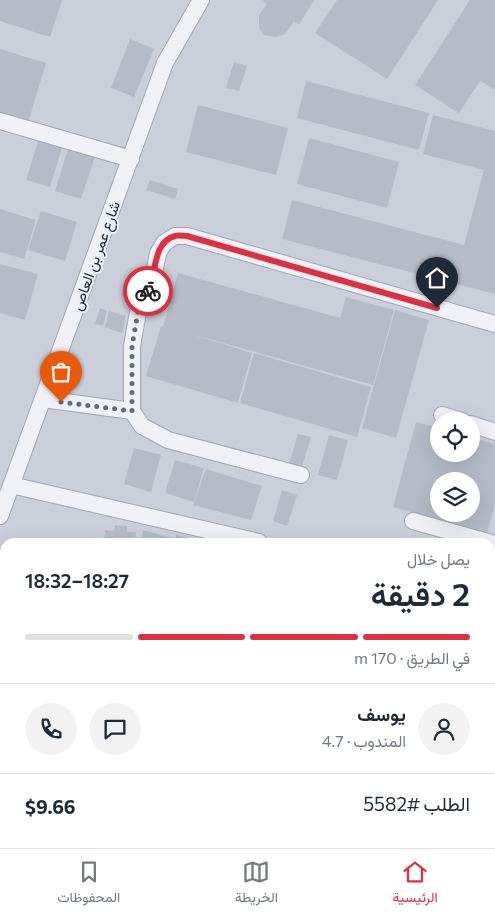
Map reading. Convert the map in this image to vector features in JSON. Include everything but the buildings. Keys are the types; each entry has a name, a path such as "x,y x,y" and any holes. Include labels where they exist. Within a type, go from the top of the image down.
{"street":[{"name":"شارع عمر بن العاص","path":"0,516 166,63 201,0"},
{"path":"0,121 131,159"},
{"path":"301,475 168,440 142,426 132,411 132,346 138,312 152,284 158,253 164,243 175,236 187,236 495,324"},
{"path":"43,399 132,411"},
{"path":"480,427 495,432"},
{"path":"11,485 242,538"},
{"path":"413,521 474,538"}],"shaded area":[{"path":"0,0 495,0 495,538 0,538"}],"way so far":[{"path":"61,402 132,411 132,346 138,312 148,291"}],"route":[{"path":"148,291 152,284 158,253 164,243 175,236 187,236 437,308"}]}
